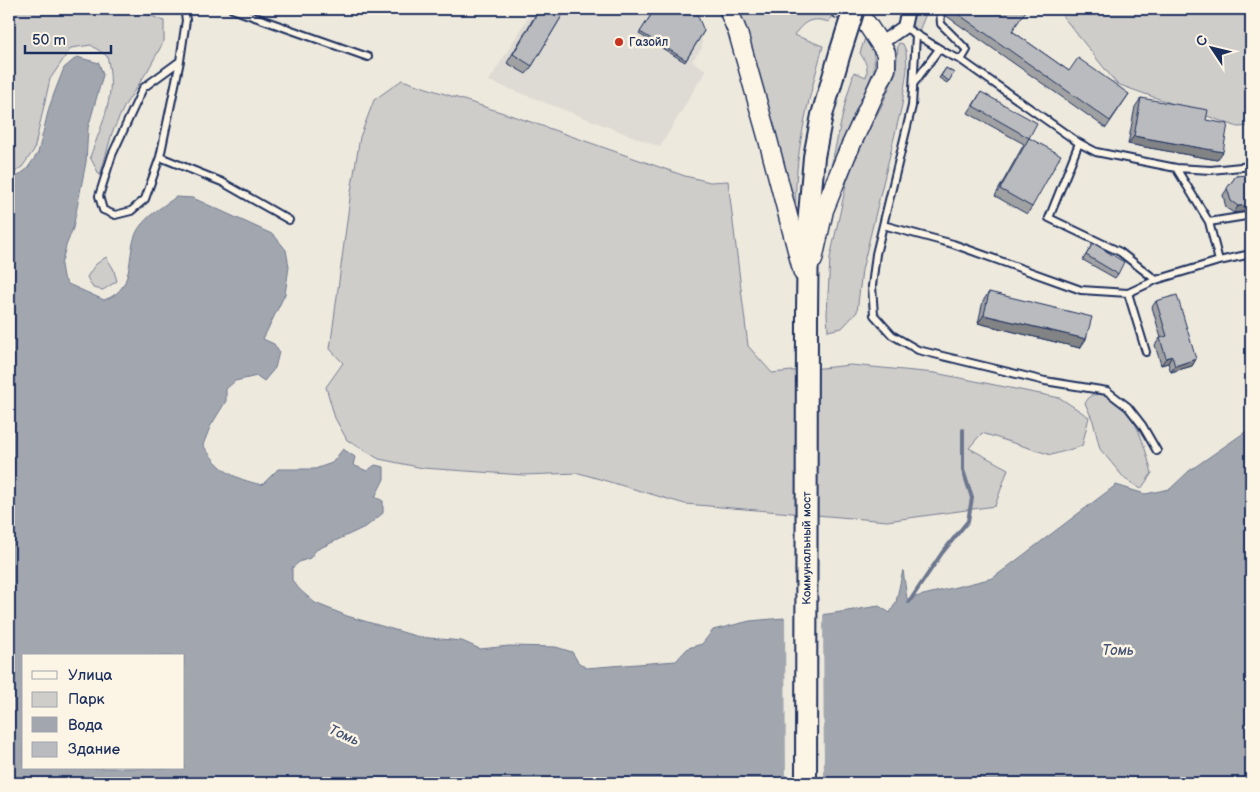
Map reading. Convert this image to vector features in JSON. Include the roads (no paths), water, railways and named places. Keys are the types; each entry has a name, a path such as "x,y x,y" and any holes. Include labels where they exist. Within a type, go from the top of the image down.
{"main road":[{"path":"728,9 738,33 807,288"},
{"path":"807,288 824,210 846,156 886,69 886,53 867,24 855,15 840,9"},
{"name":"Коммунальный мост","path":"806,783 808,226 814,157 822,115 854,9"}],"street":[{"path":"881,43 904,27 908,9"}],"lane":[{"path":"180,61 142,88 112,155 99,196 103,210 115,215 132,211 145,199 160,157 180,61 186,20 184,9"},
{"path":"232,9 368,57"},
{"path":"940,9 941,24 967,50 961,60"},
{"path":"904,27 961,60 1079,143 1096,152 1176,168 1211,170 1251,166"},
{"path":"916,34 912,106 876,254 873,278 874,315 892,335 918,350 1045,381 1107,391 1128,407 1142,425 1157,450"},
{"path":"914,84 938,48"},
{"path":"1079,143 1049,218 1120,252 1156,280"},
{"path":"160,157 222,182 289,220"},
{"path":"1176,168 1209,222 1219,261"},
{"path":"1209,222 1246,216"},
{"path":"883,225 952,244 1082,290 1128,293 1156,280 1219,261 1251,254"},
{"path":"1128,293 1146,352"}],"water":[{"name":"Томь","path":"77,57 99,63 103,75 88,128 86,162 73,228 61,265 63,277 68,284 104,300 115,294 123,286 127,276 136,233 150,216 176,197 193,198 274,235 286,250 289,267 285,294 263,339 274,344 279,352 275,368 264,381 257,376 235,381 226,389 226,401 210,427 203,445 215,461 228,472 262,485 278,469 315,469 332,463 343,449 355,457 353,465 367,471 375,465 384,467 384,479 375,497 383,501 383,513 367,526 316,550 310,558 299,562 292,568 292,580 315,603 347,616 419,637 462,641 480,649 509,646 556,647 572,652 578,662 586,668 676,661 688,648 702,644 713,630 750,621 828,614 879,606 890,613 896,602 903,570 907,599 993,578 1116,485 1145,494 1170,489 1189,471 1251,428 1251,783 9,783 9,183 27,169 38,153 49,108 64,68"}],"waterway":[{"path":"909,602 942,553 968,521 972,498 963,470 963,430"}],"place":[{"name":"Газойл","path":"619,42"}]}
